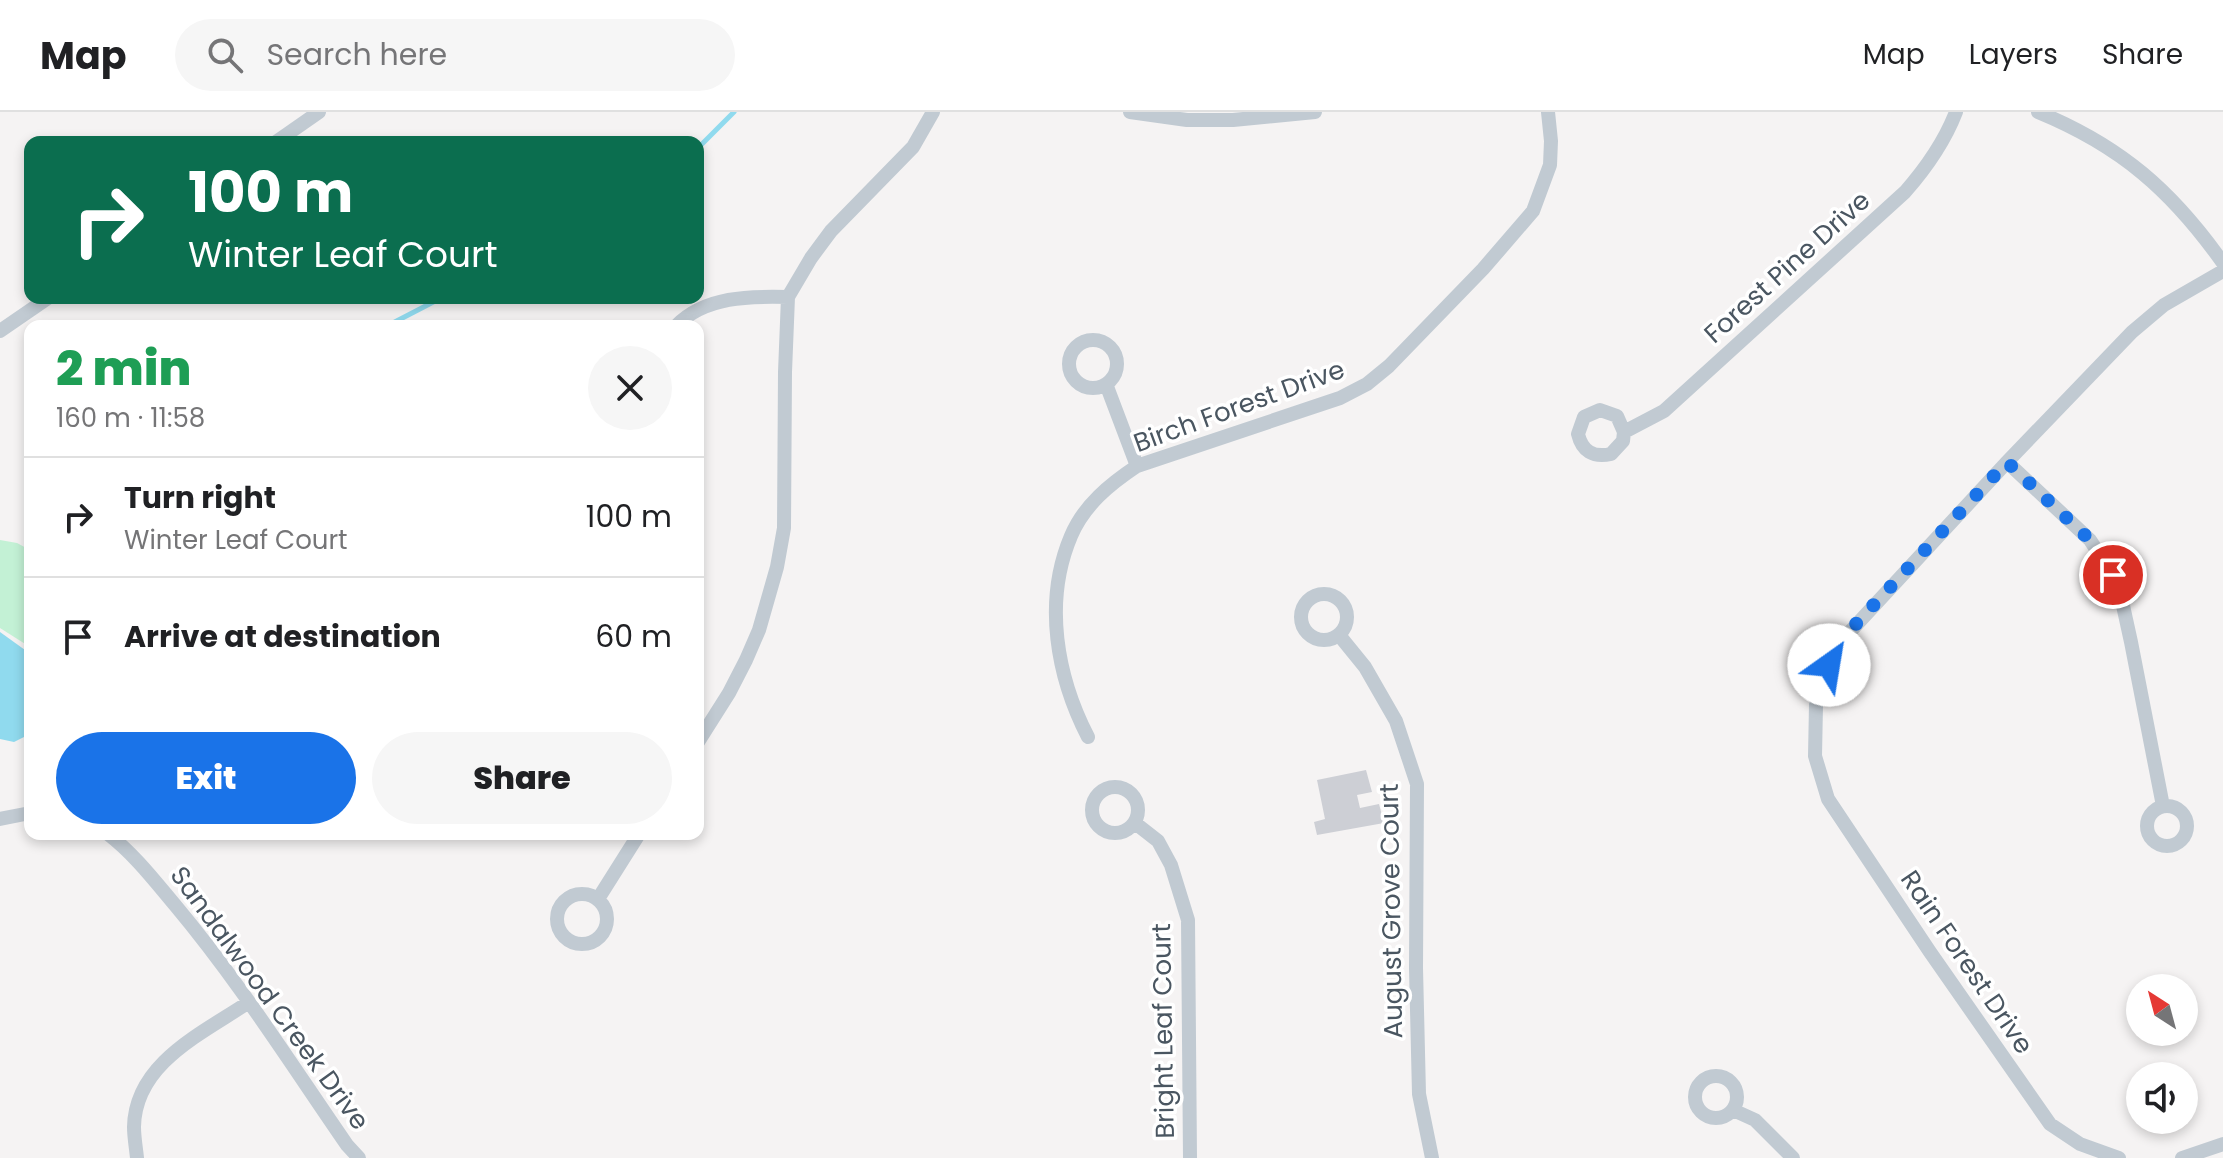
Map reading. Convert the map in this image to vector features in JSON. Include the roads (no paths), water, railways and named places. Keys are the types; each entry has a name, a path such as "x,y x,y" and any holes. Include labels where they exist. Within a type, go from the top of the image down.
{"street":[{"path":"285,136 319,112"},
{"path":"704,733 746,660 759,630 777,567 784,528 788,297 831,231 913,147 933,112"},
{"path":"1130,112 1187,120 1315,112"},
{"name":"Birch Forest Drive","path":"1088,737 1072,707 1062,674 1057,641 1059,578 1071,536 1080,520 1110,484 1137,466 1340,398 1367,384 1483,269 1533,211 1550,165 1548,112"},
{"name":"Forest Pine Drive","path":"1624,432 1664,411 1905,192 1929,165 1948,133 1956,112"},
{"path":"2038,112 2078,131 2148,176 2193,221 2223,263"},
{"name":"Rain Forest Drive","path":"2119,1158 2080,1144 2050,1124 1828,799 1815,756 1816,705 1834,649 2007,462 2132,332 2164,305 2223,271"},
{"path":"684,320 695,312 732,298 788,297"},
{"path":"0,331 39,304"},
{"path":"1106,384 1137,466"},
{"path":"2007,462 2090,540 2113,575 2131,642 2163,806"},
{"name":"August Grove Court","path":"1339,635 1365,667 1396,721 1417,784 1419,1094 1432,1158"},
{"path":"0,819 24,814"},
{"name":"Bright Leaf Court","path":"1135,823 1158,841 1171,865 1188,920 1190,1158"},
{"name":"Sandalwood Creek Drive","path":"115,840 137,860 192,926 359,1158"},
{"path":"598,899 635,840"},
{"path":"137,1158 134,1126 137,1106 155,1069 249,1002"},
{"path":"1733,1110 1755,1120 1793,1158"},
{"path":"2182,1158 2223,1144"}],"water":[{"path":"0,632 24,649 24,737 14,742 0,739"}],"waterway":[{"path":"704,142 734,112"},
{"path":"399,320 429,304"}]}
